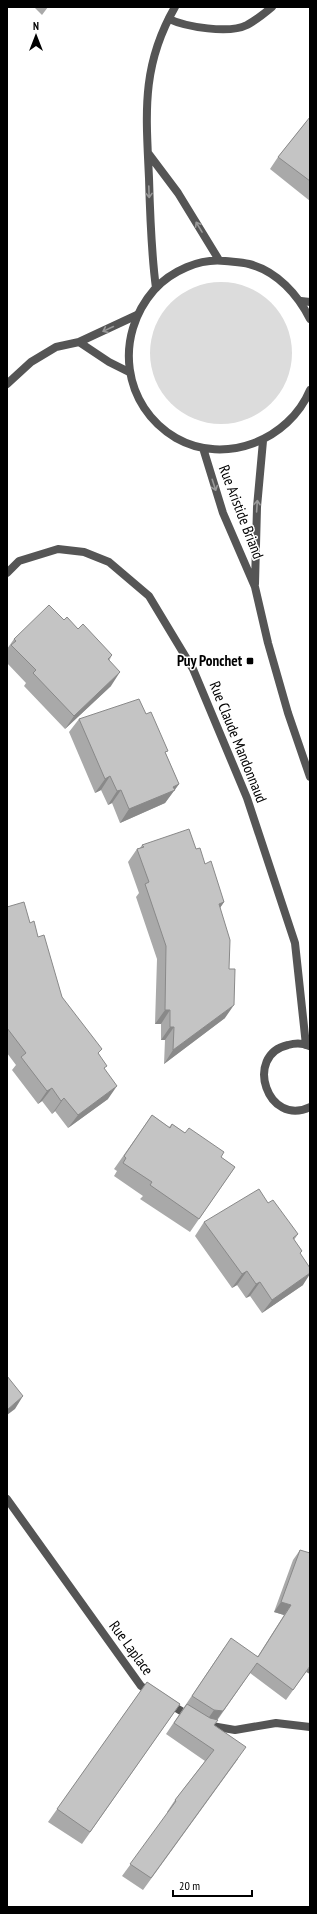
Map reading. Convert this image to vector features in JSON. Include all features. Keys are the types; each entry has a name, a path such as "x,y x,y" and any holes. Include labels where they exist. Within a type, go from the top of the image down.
{"street":[{"path":"156,288 151,242 146,114 150,73 156,51 169,19 176,7"},
{"path":"169,19 181,25 230,29 246,26 272,7"},
{"path":"148,153 178,193 219,260"},
{"path":"310,319 301,301 279,278 250,264 219,260 201,263 185,268 156,288 145,300 137,315 128,343 129,372 139,399 155,421 177,438 203,448 233,449 263,441 286,425 305,403 310,390"},
{"path":"301,301 310,302"},
{"path":"7,384 31,362 56,347 79,342 137,315"},
{"path":"79,342 109,362 129,372"},
{"name":"Rue Aristide Briand","path":"255,586 257,507 263,441"},
{"name":"Rue Aristide Briand","path":"203,448 223,513 255,586 268,644 288,713 310,777"},
{"name":"Rue Claude Mandonnaud","path":"7,573 19,561 58,549 84,552 109,562 149,596 193,669 247,798 295,943 308,1046"},
{"path":"308,1046 295,1043 284,1046 274,1052 267,1062 264,1072 264,1084 268,1094 275,1102 284,1108 295,1110 310,1107"},
{"name":"Rue Laplace","path":"7,1498 141,1686 205,1725 235,1730 276,1723 310,1727"}],"shaded area":[{"path":"214,282 228,282 255,290 276,308 287,326 291,339 291,367 284,387 266,408 255,416 242,421 228,424 214,424 187,416 166,398 158,387 153,374 150,360 150,346 158,319 176,298 187,290 200,285"}],"building":[{"path":"310,117 310,181 278,157"},
{"path":"49,605 64,620 67,617 78,629 83,624 112,655 108,659 120,672 74,716 33,673 36,670 11,645 16,641 14,639"},
{"path":"139,699 146,714 151,712 168,751 165,752 179,784 173,787 175,790 129,809 121,790 117,791 110,776 105,779 79,719"},
{"path":"189,829 196,849 200,848 205,864 211,861 224,902 219,904 230,940 229,969 235,969 234,1005 173,1050 174,1027 170,1027 170,1010 165,1010 166,946 145,884 149,882 137,849 144,847 142,845"},
{"path":"24,902 30,923 34,921 38,937 44,935 62,997 102,1049 98,1053 107,1066 104,1068 117,1086 78,1115 64,1098 61,1101 52,1088 47,1091 21,1057 26,1053 7,1028 7,907"},
{"path":"152,1115 170,1128 172,1124 185,1133 189,1128 224,1152 221,1157 235,1167 199,1219 150,1185 152,1182 123,1163 126,1158 124,1156"},
{"path":"259,1189 268,1203 273,1200 298,1234 293,1238 302,1251 300,1253 310,1268 310,1273 272,1300 260,1282 256,1284 247,1271 242,1274 204,1222"},
{"path":"7,1376 23,1396 7,1410"},
{"path":"300,1550 310,1553 310,1666 293,1690 257,1663 223,1711 214,1710 192,1696 231,1638 258,1657 291,1605 281,1602"},
{"path":"147,1682 180,1704 90,1832 57,1809"},
{"path":"187,1704 210,1718 218,1720 214,1725 246,1747 151,1878 130,1864 176,1801 175,1800 214,1750 174,1723"}],"place":[{"name":"Puy Ponchet","path":"250,661"}]}
